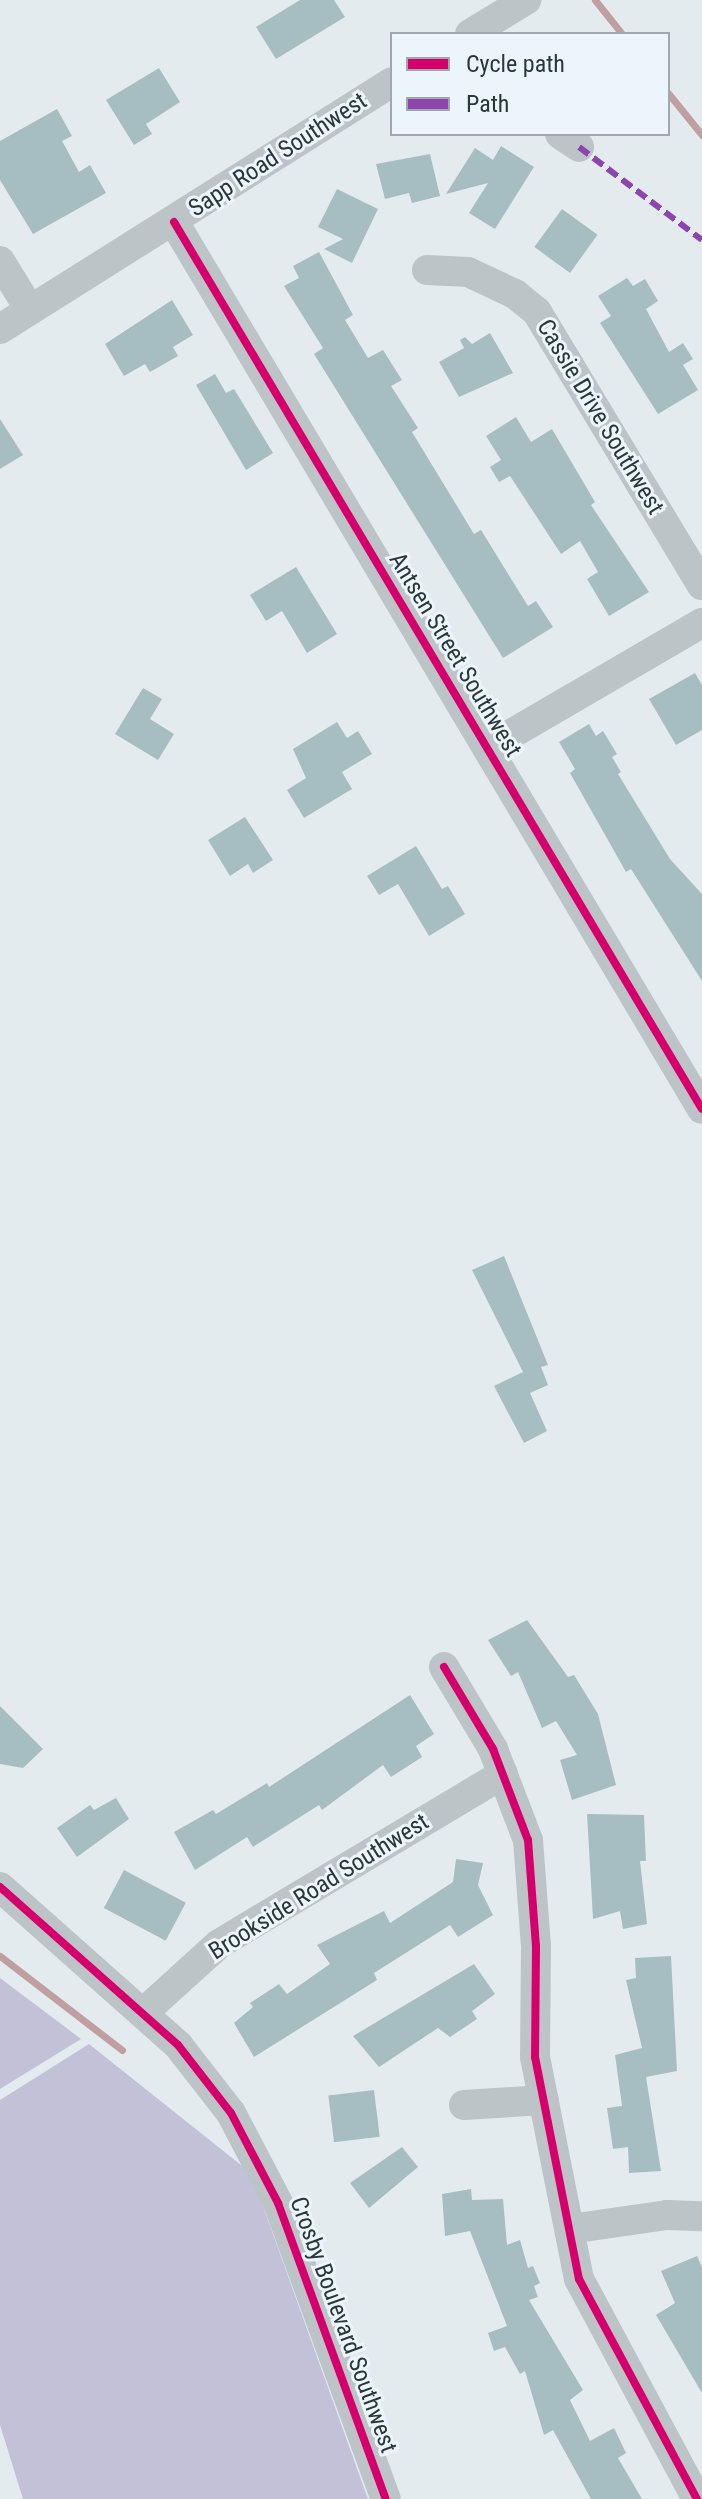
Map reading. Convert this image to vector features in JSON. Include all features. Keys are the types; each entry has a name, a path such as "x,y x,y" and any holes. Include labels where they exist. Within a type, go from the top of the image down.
{"street":[{"path":"473,32 526,0"},
{"name":"Sapp Road Southwest","path":"0,329 390,83"},
{"name":"Antsen Street Southwest","path":"174,222 702,1109"},
{"path":"0,261 30,310"},
{"name":"Cassie Drive Southwest","path":"427,270 468,272 515,294 537,312 702,585"},
{"path":"487,748 702,623"},
{"path":"444,1667 503,1774 528,1840 536,1946 535,2057 579,2279 697,2499"},
{"name":"Brookside Road Southwest","path":"144,2012 219,1944 503,1774"},
{"name":"Crosby Boulevard Southwest","path":"0,1887 178,2045 231,2113 278,2203 386,2499"},
{"path":"464,2105 544,2100"},
{"path":"570,2229 667,2215 702,2216"}],"shaded area":[{"path":"0,1978 81,2039 0,2089"},
{"path":"89,2044 251,2173 368,2499 23,2499 0,2425 0,2100"}],"building":[{"path":"300,0 334,0 345,17 276,59 256,27"},
{"path":"159,68 180,102 146,124 152,134 134,145 106,100"},
{"path":"57,109 72,136 62,141 79,172 90,165 106,193 33,234 0,180 0,141"},
{"path":"501,146 534,167 495,229 469,213 488,183 446,194 475,148 493,160"},
{"path":"430,154 440,196 412,203 409,193 385,199 376,164"},
{"path":"337,189 378,209 352,263 324,249 343,239 318,227"},
{"path":"562,209 598,235 570,273 534,247"},
{"path":"319,252 353,315 345,320 368,358 383,350 402,380 391,386 418,428 412,432 474,534 481,530 528,606 536,601 553,627 503,658 314,354 323,348 284,286 299,278 293,266"},
{"path":"627,278 633,286 645,279 658,301 646,309 669,352 683,343 693,359 683,365 698,390 658,414 600,323 611,316 598,296"},
{"path":"172,300 193,335 173,347 178,356 150,372 145,364 124,376 105,344"},
{"path":"490,333 513,373 459,397 439,362 464,348 460,340 465,337 472,344"},
{"path":"215,374 226,393 234,389 273,453 246,470 196,385"},
{"path":"516,417 531,442 552,429 595,502 591,505 649,592 609,616 587,579 598,572 580,541 561,554 510,476 499,482 490,467 501,460 486,436"},
{"path":"0,419 23,455 0,469"},
{"path":"296,567 337,634 307,653 282,611 266,621 250,595"},
{"path":"695,673 702,685 702,730 676,745 649,699"},
{"path":"143,688 162,699 150,719 174,734 158,760 115,734"},
{"path":"337,722 347,738 358,731 372,754 342,772 352,789 304,818 287,790 306,778 293,749"},
{"path":"589,724 596,736 603,731 617,754 612,757 621,772 618,774 670,859 702,894 702,981 631,869 626,872 570,773 575,769 559,742"},
{"path":"245,817 273,860 253,873 248,864 230,876 208,840"},
{"path":"416,846 442,889 448,886 465,914 429,936 398,884 379,895 367,876"},
{"path":"504,1256 548,1365 541,1367 548,1385 530,1393 547,1431 524,1443 494,1386 523,1372 472,1270"},
{"path":"527,1620 568,1677 574,1675 598,1714 616,1785 572,1800 560,1760 577,1755 556,1721 542,1728 518,1672 511,1676 488,1640"},
{"path":"410,1695 434,1734 416,1746 422,1757 391,1777 383,1765 322,1810 319,1805 253,1847 247,1837 195,1870 174,1832 213,1810 216,1814 267,1783 269,1787"},
{"path":"0,1706 43,1749 23,1768 0,1764"},
{"path":"116,1798 129,1819 77,1857 57,1828 90,1805 94,1810"},
{"path":"587,1814 644,1815 646,1861 640,1861 647,1924 623,1929 620,1911 593,1919"},
{"path":"456,1859 483,1863 478,1885 493,1915 458,1937 450,1925 374,1973 377,1980 254,2057 234,2023 253,2007 250,2003 279,1984 287,1994 330,1964 317,1945 384,1911 390,1923 453,1882"},
{"path":"124,1870 186,1903 166,1941 104,1908"},
{"path":"671,1956 677,2071 646,2077 661,2171 629,2173 628,2147 613,2149 607,2108 622,2106 615,2055 642,2048 626,1980 636,1978 635,1958"},
{"path":"474,1964 495,1994 472,2011 477,2019 450,2037 438,2028 379,2067 353,2036"},
{"path":"374,2090 380,2137 334,2142 328,2096"},
{"path":"402,2147 418,2167 369,2208 350,2183"},
{"path":"471,2189 472,2200 503,2199 507,2245 520,2240 528,2268 533,2266 540,2283 534,2286 538,2297 529,2300 583,2390 570,2400 590,2441 614,2428 626,2453 618,2458 642,2499 591,2499 553,2430 544,2435 525,2371 520,2374 505,2347 494,2351 488,2333 507,2326 470,2231 445,2236 442,2194"},
{"path":"697,2256 702,2267 702,2393 656,2315 675,2303 661,2271"}],"waterway":[{"path":"595,0 620,32"},
{"path":"670,95 702,135"},
{"path":"0,1956 122,2050"}],"marked path":[{"path":"579,147 702,240"}],"cycle path":[{"path":"174,222 702,1109"},
{"path":"444,1667 493,1749 528,1840 536,1946 535,2057 579,2279 697,2499"},
{"path":"0,1887 178,2045 231,2113 278,2203 386,2499"}]}
